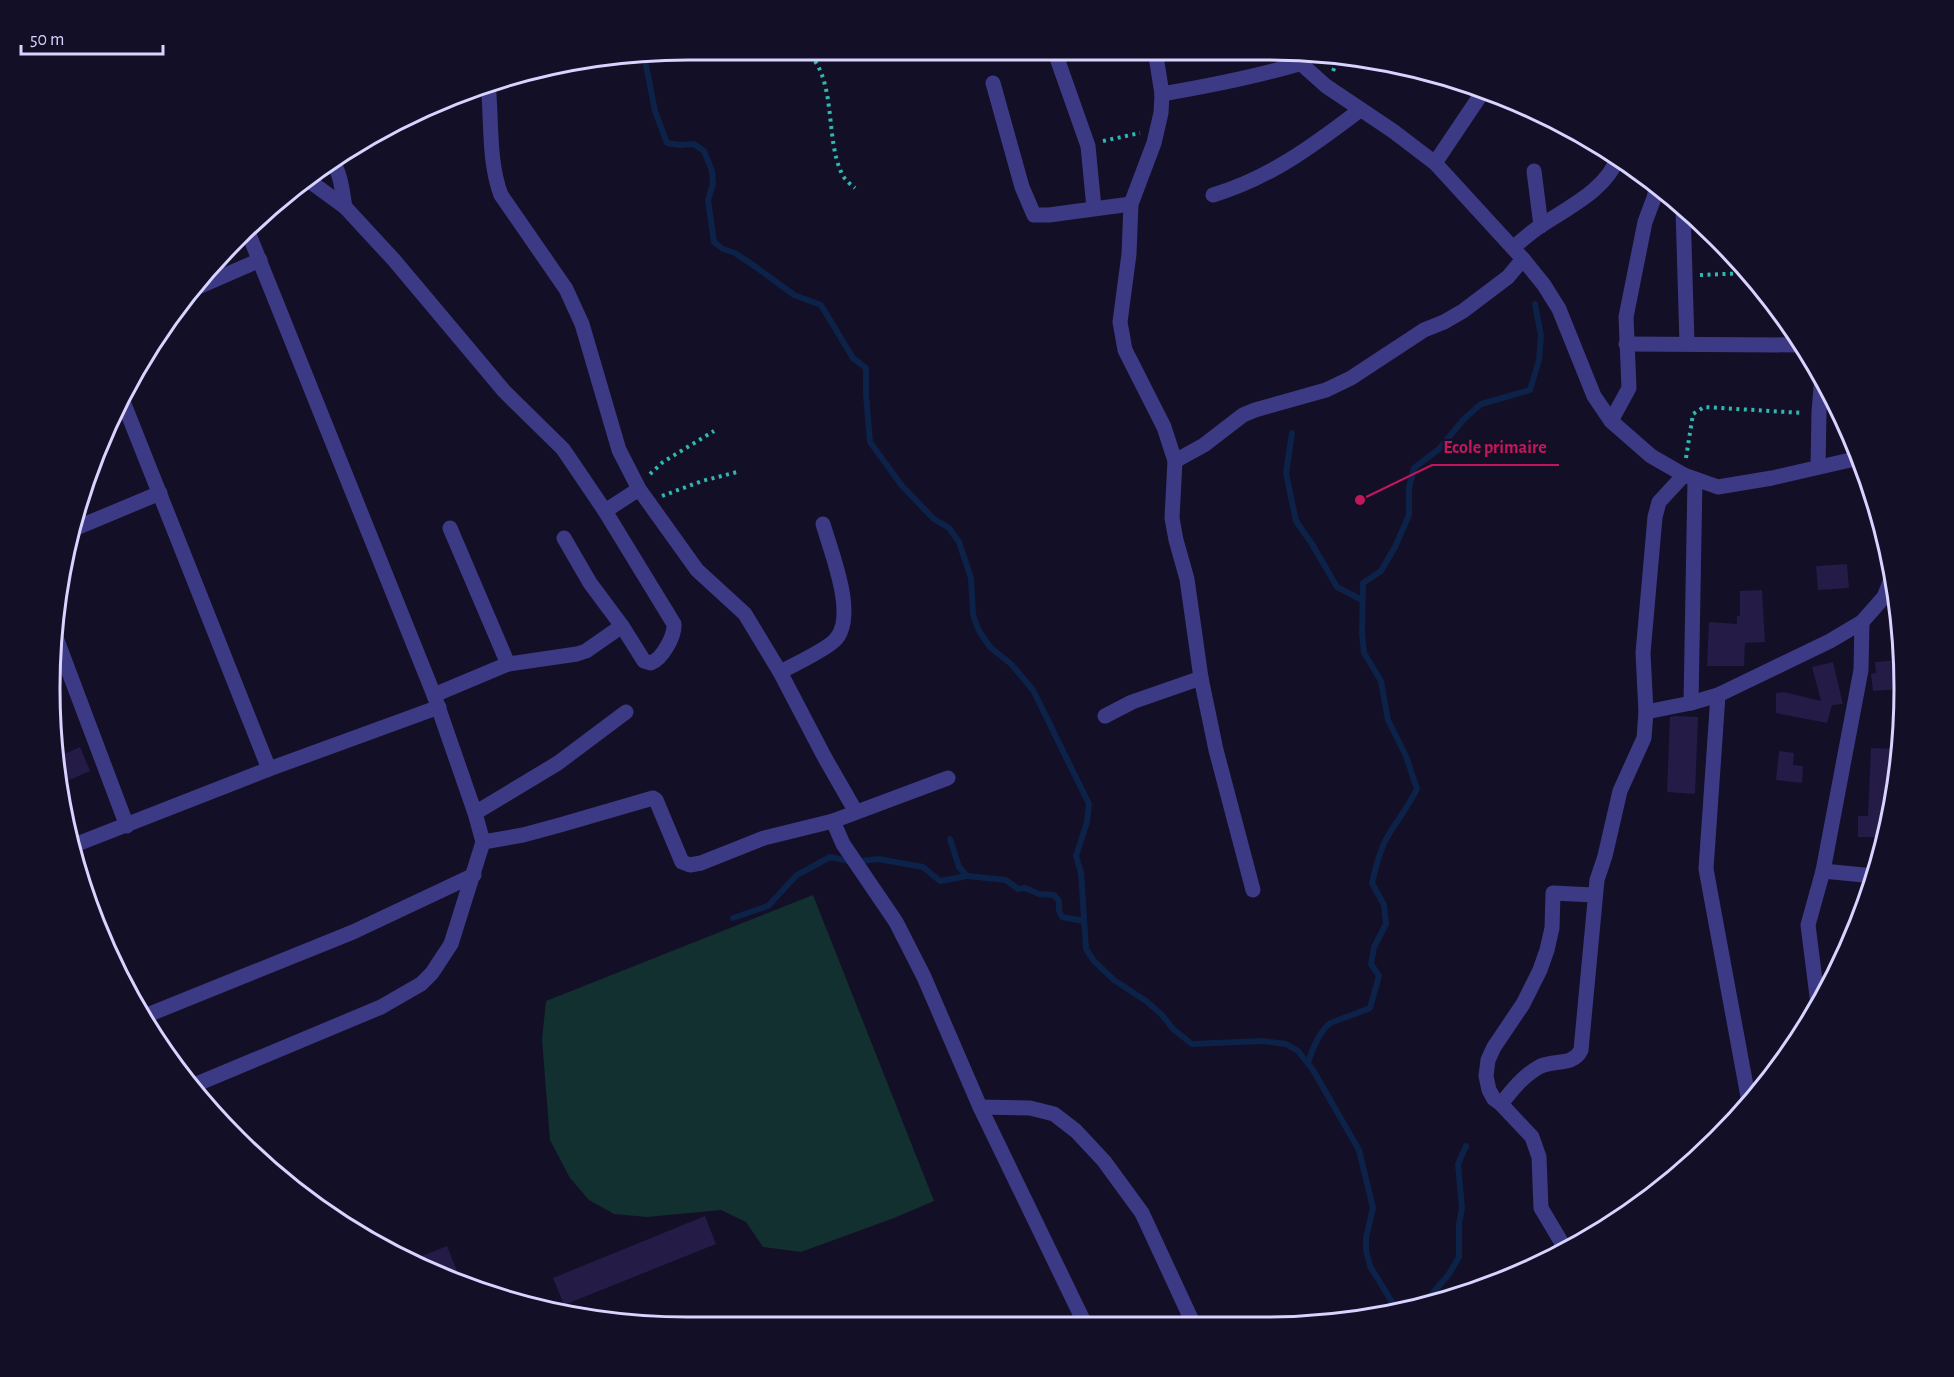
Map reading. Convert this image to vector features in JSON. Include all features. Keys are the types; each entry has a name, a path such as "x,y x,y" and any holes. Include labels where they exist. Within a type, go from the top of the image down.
{"street":[{"path":"1157,60 1162,94 1158,130 1131,204 1129,254 1120,322 1121,337 1132,366 1164,427 1174,461 1172,518 1187,579 1201,678 1216,750 1253,890"},
{"path":"1058,61 1088,146 1094,208"},
{"path":"1299,61 1326,86 1393,131 1435,163 1523,259 1544,285 1559,309 1594,396 1611,421 1651,456 1689,477 1718,487 1772,478 1851,460"},
{"path":"1162,94 1242,80 1302,63"},
{"path":"993,83 1022,187 1034,215 1131,204"},
{"path":"489,92 497,186 566,289 582,324 619,450 648,503 698,570 745,614 780,672 856,812"},
{"path":"1435,163 1479,97"},
{"path":"1213,195 1233,189 1285,165 1360,110"},
{"path":"1513,248 1599,185 1615,166"},
{"path":"336,168 342,185 345,207"},
{"path":"1534,171 1540,226"},
{"path":"314,184 345,207 394,260 504,391 563,450 605,511 674,624 675,630 657,661 651,663 644,661 622,626 590,583 564,538"},
{"path":"1611,421 1629,388 1626,317 1646,222 1655,195"},
{"path":"1683,219 1687,344"},
{"path":"200,1083 381,1007 421,984 432,973 451,944 483,842 436,701 251,238"},
{"path":"1174,461 1204,445 1243,415 1346,382 1424,330 1463,311 1508,277 1523,259"},
{"path":"210,282 260,260"},
{"path":"1626,344 1792,345"},
{"path":"1818,467 1820,394"},
{"path":"126,409 269,769"},
{"path":"1689,477 1691,703"},
{"path":"1501,1104 1528,1074 1542,1065 1569,1061 1577,1057 1581,1050 1594,895 1620,791 1644,738 1646,712 1643,653 1655,517 1659,502 1689,477"},
{"path":"605,511 639,489"},
{"path":"81,526 160,493"},
{"path":"780,672 835,640 844,625 845,612 840,582 824,524"},
{"path":"450,528 508,664"},
{"path":"1646,712 1718,695 1830,642 1862,622 1884,597 1886,591"},
{"path":"1816,991 1808,925 1823,871 1861,670 1862,622"},
{"path":"79,843 128,826 436,701 508,664 586,651 622,626"},
{"path":"61,651 128,826"},
{"path":"1105,716 1132,702 1201,678"},
{"path":"1718,695 1706,869 1750,1088"},
{"path":"475,813 558,763 626,712"},
{"path":"483,842 523,835 653,798 656,800 682,862 690,865 701,863 764,838 833,821 948,778"},
{"path":"833,821 843,844 896,922 920,968 980,1107 1082,1317"},
{"path":"1823,871 1866,875"},
{"path":"151,1014 353,932 474,875"},
{"path":"1562,1242 1541,1208 1539,1157 1532,1137 1494,1099 1486,1076 1488,1060 1523,1004 1540,970 1552,928 1552,894 1554,892 1594,895"},
{"path":"980,1107 1030,1108 1054,1114 1076,1131 1104,1161 1142,1213 1190,1317"}],"path":[{"path":"816,60 822,73 837,162 844,177 855,188"},
{"path":"1088,146 1119,136 1158,130"},
{"path":"1684,276 1738,274"},
{"path":"1689,477 1693,414 1704,407 1800,413 1819,412"},
{"path":"639,489 663,462 714,431"},
{"path":"648,503 702,481 737,472"}],"green space":[{"path":"813,895 934,1201 801,1252 763,1247 746,1222 721,1210 647,1217 614,1214 589,1200 570,1178 550,1140 542,1039 546,1001"}],"building":[{"path":"1847,564 1849,588 1818,590 1816,566"},
{"path":"1762,590 1765,642 1745,643 1744,666 1707,666 1709,622 1737,624 1737,616 1740,616 1740,591"},
{"path":"1893,660 1894,690 1873,691 1871,674 1876,673 1875,662"},
{"path":"1833,662 1843,704 1832,705 1827,723 1776,713 1776,693 1784,692 1821,701 1812,667"},
{"path":"1670,717 1698,717 1695,794 1667,792"},
{"path":"80,747 90,771 67,781 63,754"},
{"path":"1871,748 1891,749 1876,837 1858,837 1858,816 1868,816"},
{"path":"1779,751 1794,753 1793,765 1803,766 1802,783 1776,780"},
{"path":"705,1216 716,1244 565,1305 553,1278"},
{"path":"447,1246 458,1273 448,1269 421,1256"}],"waterway":[{"path":"645,61 655,111 667,143 694,144 704,151 712,171 713,184 708,200 714,242 723,249 735,253 794,295 821,305 853,358 866,368 870,442 902,486 934,519 949,528 959,542 971,578 973,615 979,631 990,647 1011,664 1033,690 1089,804 1087,822 1076,856 1081,873 1086,949 1094,961 1114,980 1146,1001 1173,1029 1192,1044 1262,1041 1286,1044 1298,1051 1313,1070 1359,1150 1373,1208 1366,1238 1366,1250 1370,1266 1393,1304"},
{"path":"1308,1063 1319,1037 1329,1024 1370,1008 1379,976 1371,964 1374,947 1386,924 1384,905 1372,883 1386,840 1417,789 1406,756 1388,720 1381,681 1364,653 1363,583 1381,571 1395,547 1409,515 1409,488 1414,468 1439,449 1464,419 1481,404 1530,390 1539,360 1541,336 1535,304"},
{"path":"1292,433 1286,473 1296,521 1337,587 1362,600"},
{"path":"950,839 959,867 967,876 1006,880 1018,889 1025,888 1039,894 1054,895 1059,901 1059,911 1062,917 1084,921"},
{"path":"733,918 768,906 797,875 830,857 853,862 878,859 923,867 940,881 967,876"},
{"path":"1431,1295 1449,1274 1459,1257 1459,1224 1462,1208 1458,1164 1466,1146"}],"place":[{"name":"Ecole primaire","path":"1360,500"}]}
